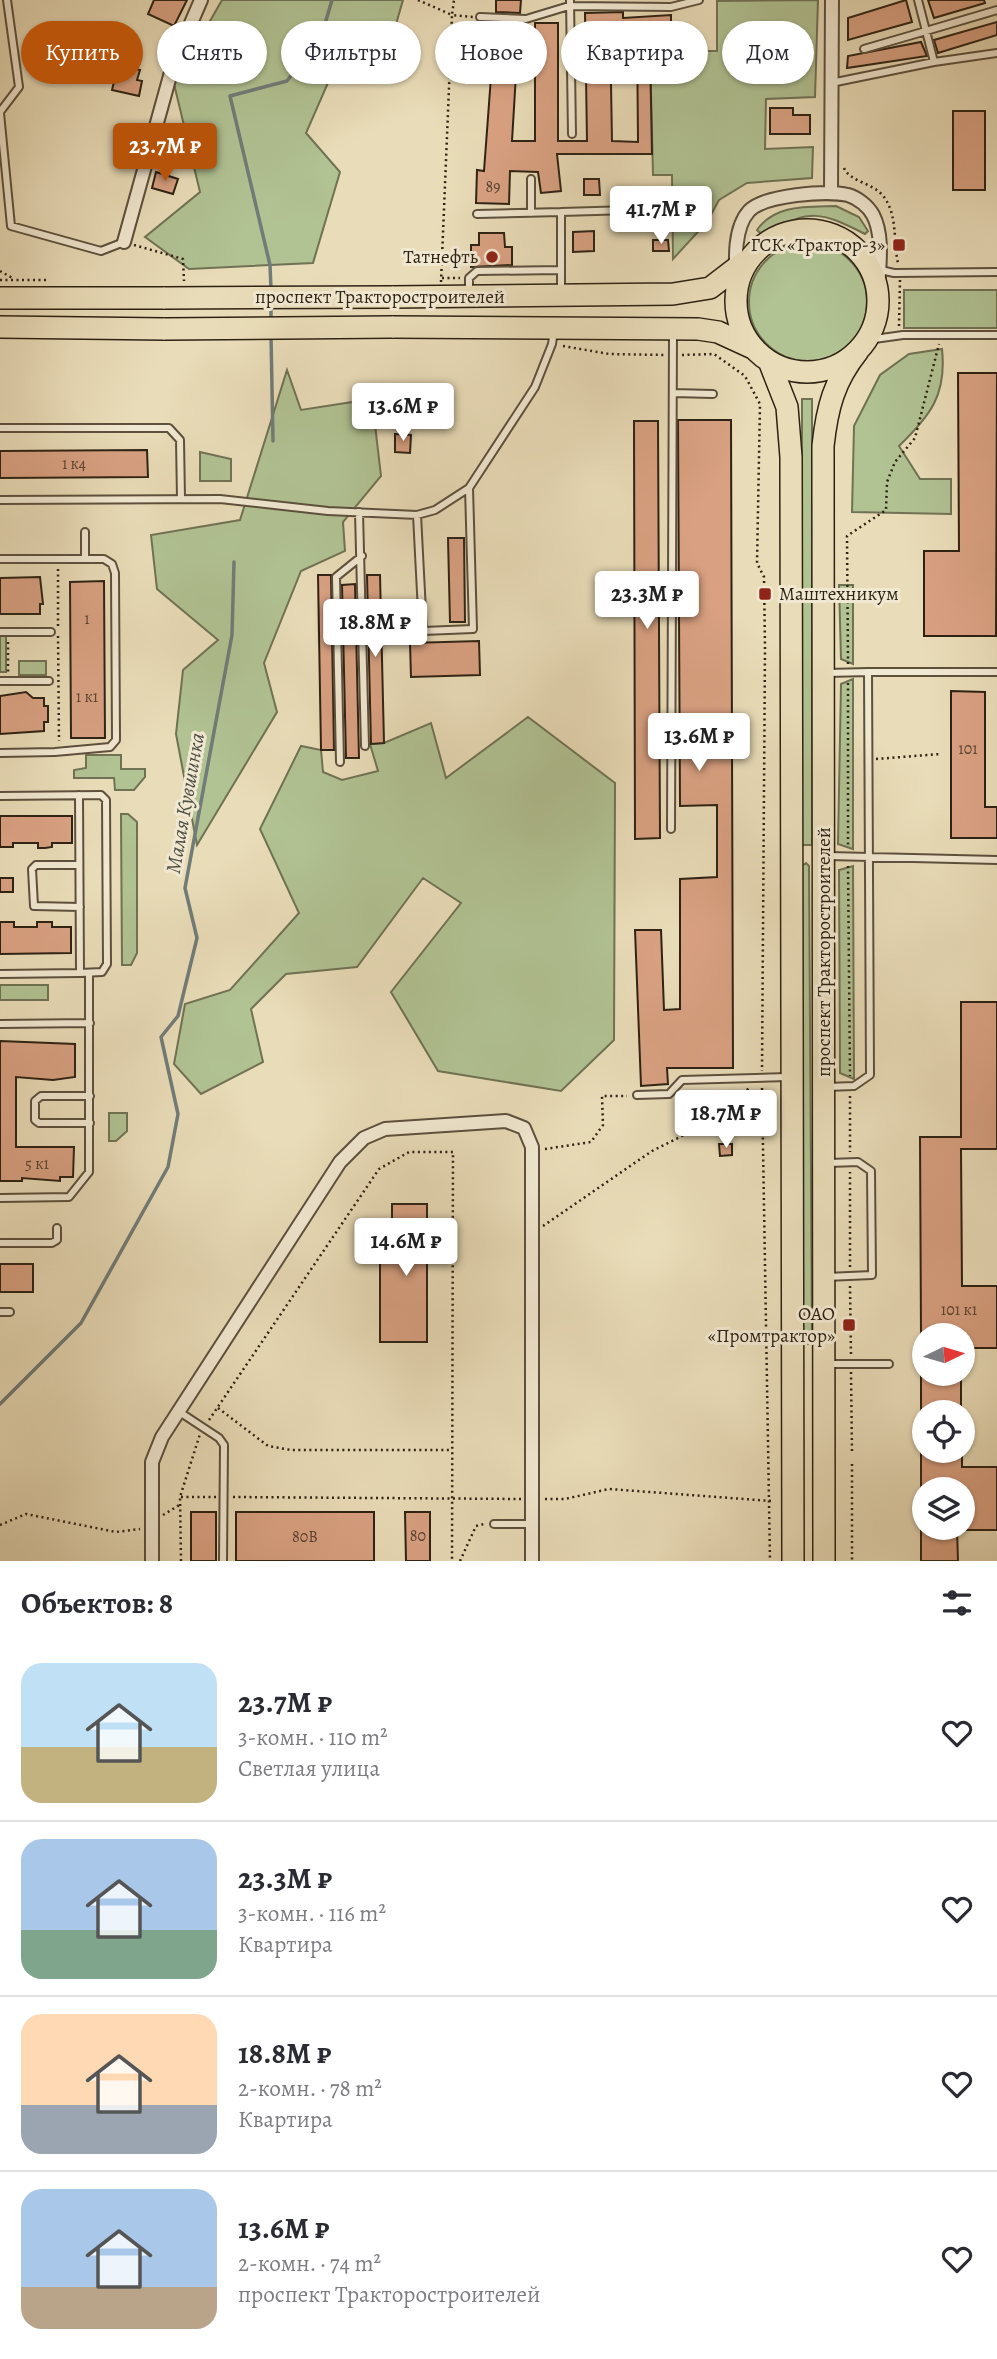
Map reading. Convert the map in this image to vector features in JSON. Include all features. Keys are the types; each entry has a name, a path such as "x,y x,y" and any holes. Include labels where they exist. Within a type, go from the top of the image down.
{"main road":[{"path":"792,231 831,233 849,243 876,276 879,307 863,345 842,363 815,371 786,369 762,355 738,317 741,272 774,238 792,231"},
{"name":"проспект Тракторостроителей","path":"0,298 392,298 696,292 741,272"},
{"name":"проспект Тракторостроителей","path":"0,327 392,327 553,336 673,328 718,332 762,355 787,407 791,457 793,1561"},
{"name":"проспект Тракторостроителей","path":"824,1561 826,416 841,373 863,345"},
{"path":"792,856 824,856"},
{"path":"793,1364 824,1364"}],"street":[{"path":"124,242 173,65 201,0"},
{"path":"831,193 832,0"},
{"path":"741,272 741,226 749,211 763,202 779,198 831,193 855,198 872,214 877,230 876,276"},
{"path":"152,1561 152,1462 162,1437 340,1162 364,1138 385,1129 506,1121 524,1128 532,1147 533,1561"}],"lane":[{"path":"7,0 19,86 0,113 11,226"},
{"path":"480,17 526,19 569,3 671,7 699,0"},
{"path":"918,0 934,62"},
{"path":"569,3 572,134"},
{"path":"864,49 997,10"},
{"path":"831,83 934,62 997,53"},
{"path":"531,179 531,213"},
{"path":"477,214 664,209"},
{"path":"561,212 561,296"},
{"path":"0,227 11,226 100,251 124,242"},
{"path":"469,296 469,278 477,271 561,270"},
{"path":"876,276 900,273 997,272"},
{"path":"671,829 673,328"},
{"path":"863,345 899,335 997,335"},
{"path":"0,500 228,499 289,508 417,514 448,504 470,488 535,387 553,336"},
{"path":"673,393 713,394"},
{"path":"0,428 169,428 180,440 181,499"},
{"path":"417,514 423,631 473,629 470,488"},
{"path":"359,512 365,746"},
{"path":"85,532 85,559"},
{"path":"340,762 336,577 362,556"},
{"path":"0,559 104,559 114,567 116,740 110,747 59,752 0,753"},
{"path":"4,632 51,632"},
{"path":"824,1087 854,1086 870,1075 869,672"},
{"path":"824,673 997,672"},
{"path":"4,681 49,681"},
{"path":"79,795 80,974"},
{"path":"0,796 101,795 106,803 107,964 102,972 89,974 0,974"},
{"path":"824,856 997,860"},
{"path":"79,865 36,865 32,869 34,906 79,907"},
{"path":"0,1198 63,1198 73,1195 90,1168 89,974"},
{"path":"0,1024 90,1023"},
{"path":"637,1095 669,1094 681,1080 792,1077"},
{"path":"90,1096 41,1096 35,1101 35,1119 39,1123 90,1123"},
{"path":"824,1163 858,1162 871,1171 872,1275 824,1277"},
{"path":"0,1243 52,1243 57,1240 57,1228"},
{"path":"0,1312 10,1312"},
{"path":"824,1364 889,1364"},
{"path":"178,1411 225,1445 223,1561"},
{"path":"494,1524 532,1524"}],"path":[{"path":"418,0 452,15 480,17"},
{"path":"441,296 454,0"},
{"path":"842,158 848,174 871,185 884,197 892,215 900,273 899,335"},
{"path":"124,242 183,259 184,286"},
{"path":"0,271 14,279"},
{"path":"848,668 847,536 886,510 887,482 895,462 915,438 942,335"},
{"path":"553,336 609,354 714,354 745,376 760,404 757,563 764,578 765,648"},
{"path":"58,559 59,752"},
{"path":"764,578 769,578"},
{"path":"836,579 847,579"},
{"path":"4,632 4,681"},
{"path":"848,679 848,850"},
{"path":"848,762 940,754"},
{"path":"848,863 850,1080"},
{"path":"533,1233 652,1151 732,1111 755,1078"},
{"path":"850,1089 850,1155"},
{"path":"532,1147 549,1150 590,1143 603,1125 602,1096 637,1095"},
{"path":"181,1561 180,1497 198,1437 379,1168 410,1152 453,1152 453,1561"},
{"path":"850,1166 850,1272"},
{"path":"850,1283 851,1357"},
{"path":"851,1369 852,1452"},
{"path":"218,1408 268,1446 279,1448 452,1450"},
{"path":"852,1464 852,1561"},
{"path":"180,1497 565,1499 609,1489 771,1501"},
{"path":"770,1561 771,1489 777,1489"},
{"path":"0,1525 26,1514 116,1532 137,1531 181,1504"},
{"path":"460,1561 476,1526 494,1524"}],"green space":[{"path":"222,0 403,0 397,21 281,21 281,84 327,84 306,133 340,172 313,263 189,269 145,237 200,192 174,84 267,84 267,21 210,21"},
{"path":"818,0 815,97 766,99 765,149 813,147 812,178 747,183 719,200 707,222 673,259 672,175 653,175 651,84 708,84 708,51 717,51 717,1"},
{"path":"836,206 859,217 868,231 865,234 834,220 813,216 803,217 760,233 757,230 773,215 782,211"},
{"path":"808,243 831,247 850,260 863,279 867,302 863,325 850,344 831,357 808,361 785,357 766,344 753,325 749,302 753,279 766,260 785,247"},
{"path":"904,290 997,290 997,328 904,328"},
{"path":"942,349 942,379 934,404 920,425 899,446 920,479 951,479 951,514 852,512 854,426 880,375 909,354"},
{"path":"287,370 301,410 372,399 381,476 343,522 345,551 301,571 264,663 277,712 197,845 176,734 183,670 218,640 157,589 151,535 240,520"},
{"path":"802,399 812,399 812,845 802,845"},
{"path":"200,452 231,459 231,481 200,481"},
{"path":"839,585 853,585 853,664 841,659"},
{"path":"0,636 6,636 6,672 0,672"},
{"path":"19,661 46,661 46,675 19,675"},
{"path":"853,679 853,849 838,844 841,684"},
{"path":"528,717 615,783 614,1040 561,1091 438,1071 391,992 461,903 423,878 357,967 286,974 251,1009 263,1062 201,1094 174,1064 185,1004 230,990 299,913 260,829 301,746 321,750 323,772 342,780 378,771 370,744 384,743 431,723 446,778"},
{"path":"86,755 121,755 121,769 145,769 145,777 134,790 115,790 114,778 74,778 74,770 86,768"},
{"path":"121,814 128,814 137,822 137,953 131,965 122,965"},
{"path":"806,863 809,866 812,1341 808,1344 803,1341 802,866"},
{"path":"853,866 854,1079 840,1073 839,870"},
{"path":"0,985 48,985 48,1000 0,1000"},
{"path":"109,1113 127,1113 127,1131 116,1141 109,1141"}],"building":[{"path":"154,0 187,0 176,21 163,21 148,14"},
{"path":"496,0 521,0 520,13 496,12"},
{"path":"906,0 912,22 848,40 848,18"},
{"path":"928,0 984,0 985,3 934,18"},
{"path":"623,12 623,18 671,15 671,21 585,21 585,13"},
{"path":"997,22 997,35 938,53 934,40"},
{"path":"547,23 558,23 558,141 587,141 586,84 611,84 612,141 638,142 637,84 651,84 652,154 557,154 561,191 541,193 538,172 510,171 509,204 476,203 477,170 484,171 490,84 515,84 512,141 535,141 535,84 547,84"},
{"path":"921,42 927,56 847,68 848,56"},
{"path":"113,84 141,84 139,96 112,90"},
{"path":"770,108 793,108 793,115 810,115 810,134 770,134"},
{"path":"953,111 985,111 985,190 953,190"},
{"path":"156,172 178,179 173,194 152,188"},
{"path":"584,179 599,179 600,195 584,195"},
{"path":"594,231 594,251 573,252 573,232"},
{"name":"Татнефть","path":"479,233 504,233 505,247 512,247 512,265 471,267 471,245 479,245"},
{"path":"653,240 668,240 669,251 653,251"},
{"path":"958,373 997,373 996,636 924,636 924,551 959,551"},
{"path":"678,420 731,420 733,1068 667,1068 668,1084 641,1086 635,930 661,930 664,1010 680,1009 680,879 717,877 717,805 680,806"},
{"path":"634,421 658,421 660,838 635,839"},
{"path":"395,434 411,435 410,453 395,452"},
{"path":"147,450 148,477 0,478 0,451"},
{"path":"448,538 464,538 465,622 450,622"},
{"path":"318,575 331,575 334,750 321,750"},
{"path":"367,575 380,575 384,743 371,744"},
{"path":"40,577 43,604 40,604 40,614 0,614 0,578"},
{"path":"104,581 105,738 71,738 70,582"},
{"path":"355,584 359,758 346,758 342,585"},
{"path":"479,641 480,675 411,677 410,643"},
{"path":"951,691 985,692 985,807 997,807 997,838 951,838"},
{"path":"26,692 33,698 44,698 44,706 48,706 48,722 44,722 44,731 0,734 0,696"},
{"path":"0,816 72,816 72,843 52,843 52,847 45,848 38,848 38,843 13,843 13,847 0,847"},
{"path":"0,878 13,878 13,892 0,892"},
{"path":"0,922 14,922 14,927 37,927 37,922 52,922 52,927 71,927 71,953 0,954"},
{"path":"961,1002 997,1002 997,1149 961,1149 962,1286 997,1286 997,1348 975,1348 975,1323 921,1323 920,1137 961,1137"},
{"path":"0,1041 75,1044 75,1077 53,1080 16,1077 16,1147 74,1147 73,1177 60,1177 60,1181 22,1178 22,1181 0,1181"},
{"path":"719,1144 732,1144 732,1155 720,1156"},
{"path":"392,1204 427,1204 427,1342 380,1342 380,1262 392,1262"},
{"path":"0,1264 33,1264 33,1292 0,1292"},
{"path":"921,1386 961,1386 961,1400 921,1400"},
{"path":"921,1463 962,1463 962,1467 997,1467 997,1530 975,1530 975,1477 921,1477"},
{"path":"191,1512 216,1512 216,1561 191,1561"},
{"path":"236,1512 374,1512 374,1561 236,1561"},
{"path":"405,1512 430,1512 430,1561 406,1561"},
{"path":"921,1540 957,1540 958,1561 921,1561"}],"waterway":[{"name":"Малая Кувшинка","path":"271,289 270,265 230,96 287,81 322,34 332,0"},
{"name":"Малая Кувшинка","path":"271,304 271,321"},
{"name":"Малая Кувшинка","path":"271,335 273,441"},
{"name":"Малая Кувшинка","path":"0,1404 81,1323 168,1167 178,1114 161,1037 178,1016 197,938 185,888 232,635 234,562"}],"place":[{"name":"ГСК «Трактор-3»","path":"899,245"},
{"name":"Татнефть","path":"492,257"},
{"name":"Маштехникум","path":"765,594"},
{"name":"ОАО «Промтрактор»","path":"849,1325"}]}
